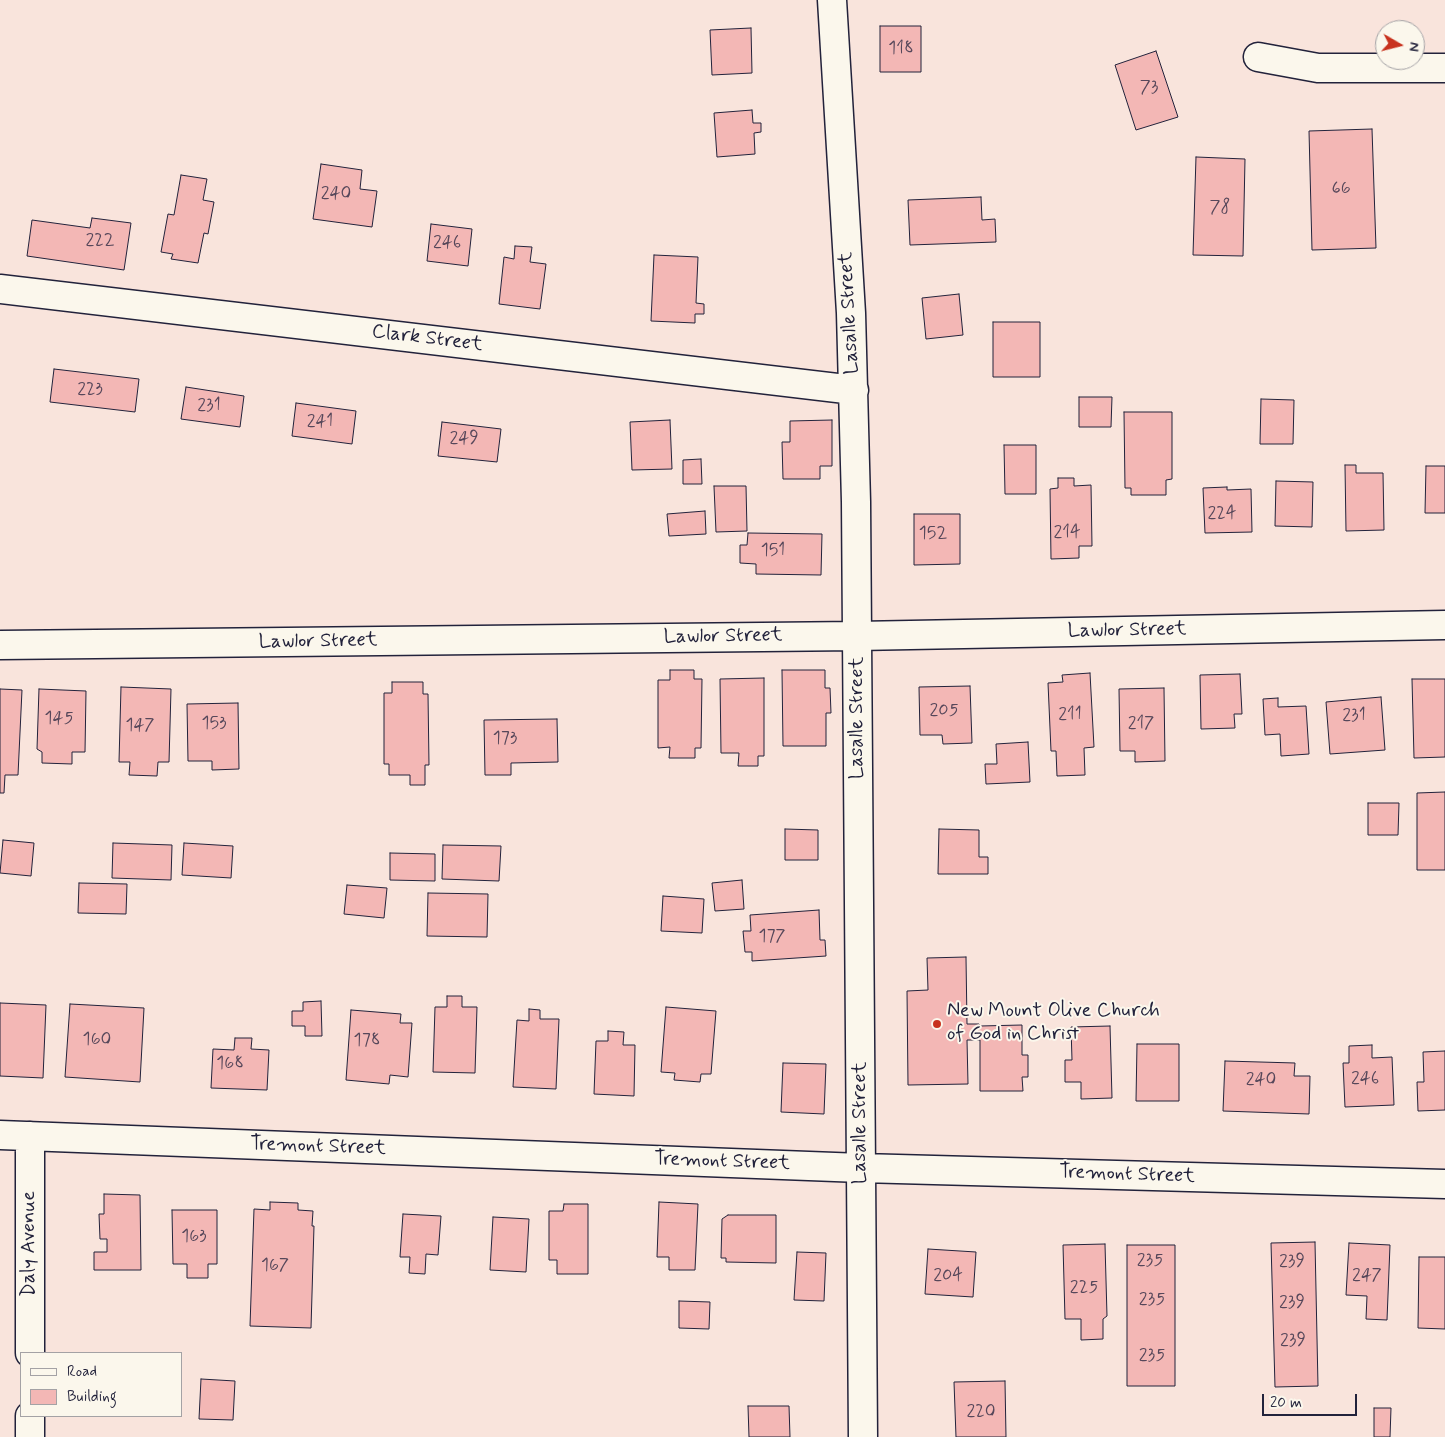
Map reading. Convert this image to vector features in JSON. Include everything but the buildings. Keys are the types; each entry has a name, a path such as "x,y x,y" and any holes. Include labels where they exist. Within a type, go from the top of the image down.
{"street":[{"name":"Lasalle Street","path":"832,0 854,390 863,1437"},
{"path":"1258,57 1318,68 1445,68"},
{"name":"Clark Street","path":"0,289 854,390"},
{"name":"Lawlor Street","path":"0,645 857,636 1445,625"},
{"name":"Tremont Street","path":"0,1135 861,1168 1445,1184"},
{"name":"Daly Avenue","path":"30,1136 30,1352"},
{"path":"30,1417 30,1437"}],"place":[{"name":"New Mount Olive Church of God in Christ","path":"937,1024"}]}
